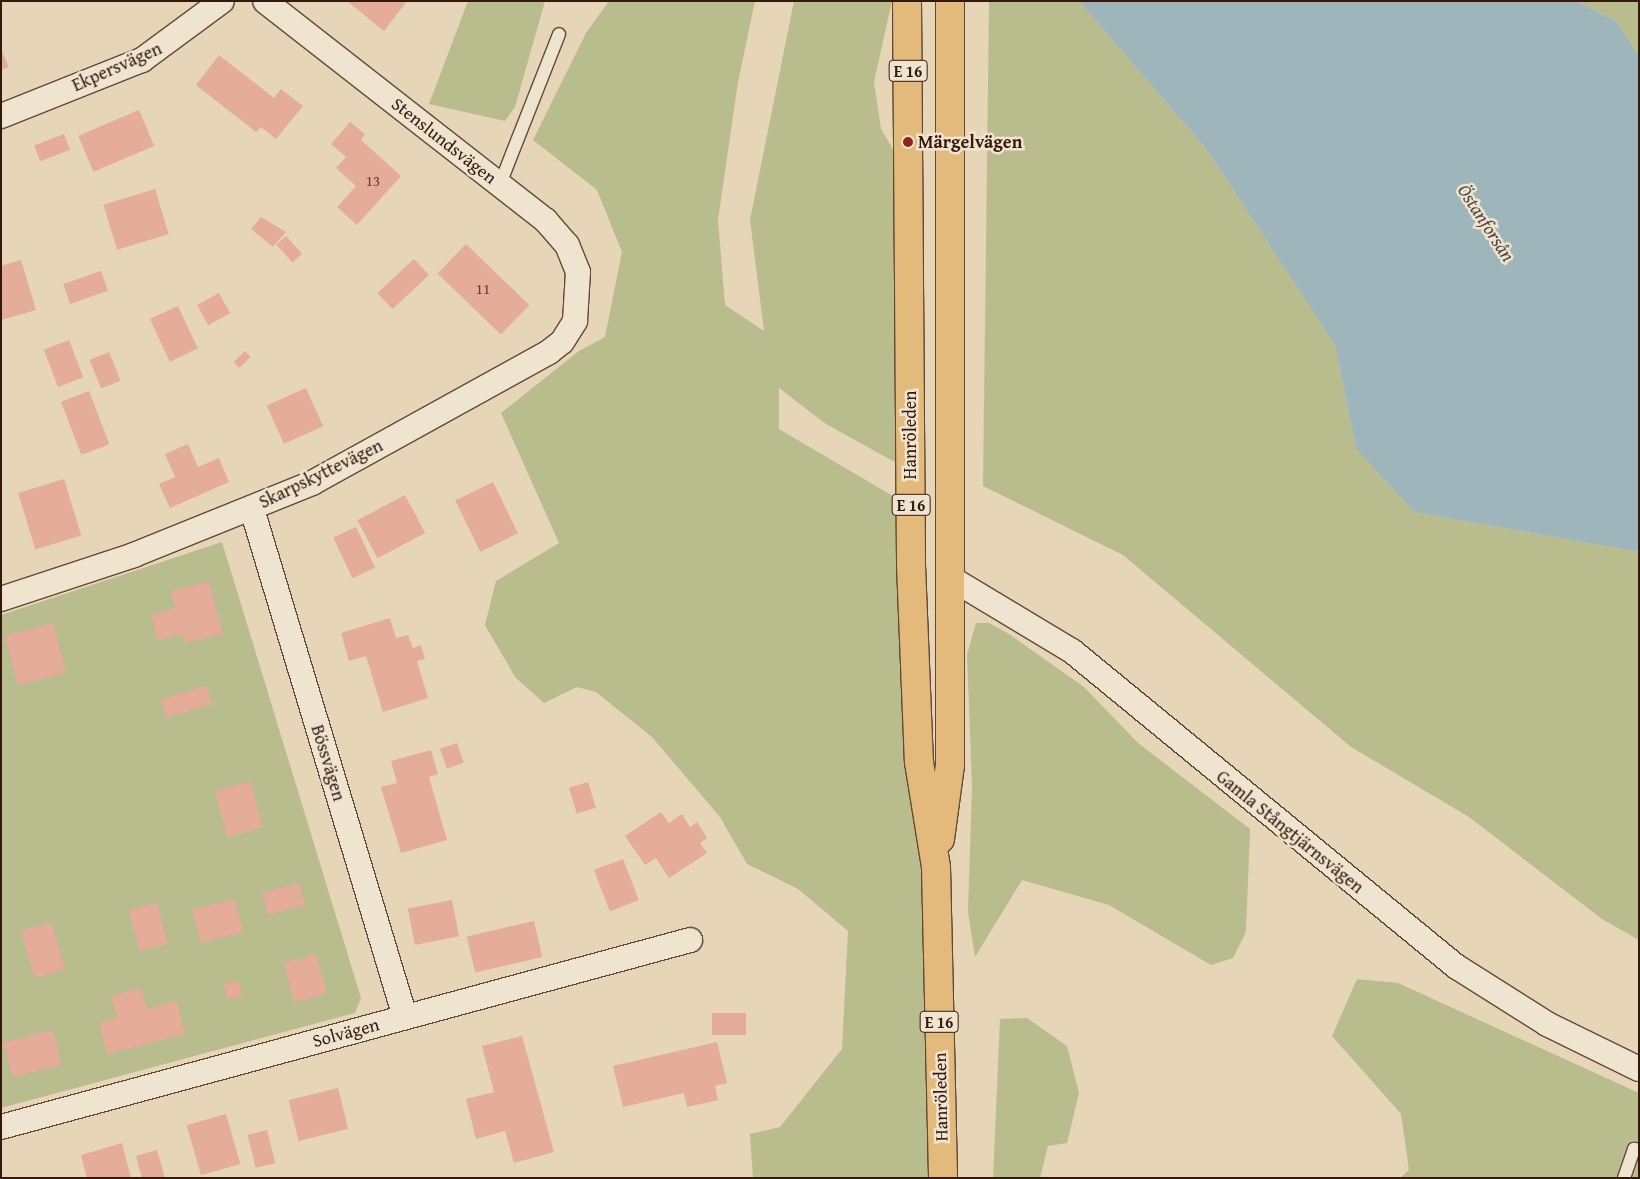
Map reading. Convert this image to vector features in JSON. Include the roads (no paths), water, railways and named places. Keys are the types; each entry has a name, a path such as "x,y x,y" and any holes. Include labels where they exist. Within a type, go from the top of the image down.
{"highway":[{"name":"Hanröleden","path":"908,1 911,565 919,762 936,867 943,1178"},
{"name":"Hanröleden","path":"936,867 950,765 952,579 950,1"}],"street":[{"name":"Ekpersvägen","path":"1,116 142,60 222,1"},
{"name":"Stenslundsvägen","path":"265,1 545,220 567,245 578,272 577,308"},
{"name":"Skarpskyttevägen","path":"1,599 134,555 252,509 330,474 549,352 570,332 577,308"},
{"name":"Bössvägen","path":"252,509 405,1017"},
{"name":"Gamla Stångtjärnsvägen","path":"952,579 1072,651 1457,967 1547,1024 1639,1069"},
{"name":"Solvägen","path":"1,1126 690,940"}],"lane":[{"path":"500,184 559,34"},
{"path":"1624,1178 1634,1150 1639,1150"}],"water":[{"name":"Östanforsån","path":"1079,1 1576,1 1616,21 1639,56 1639,552 1414,512 1356,449 1335,345 1207,150"}],"place":[{"name":"Märgelvägen","path":"908,142"}]}
